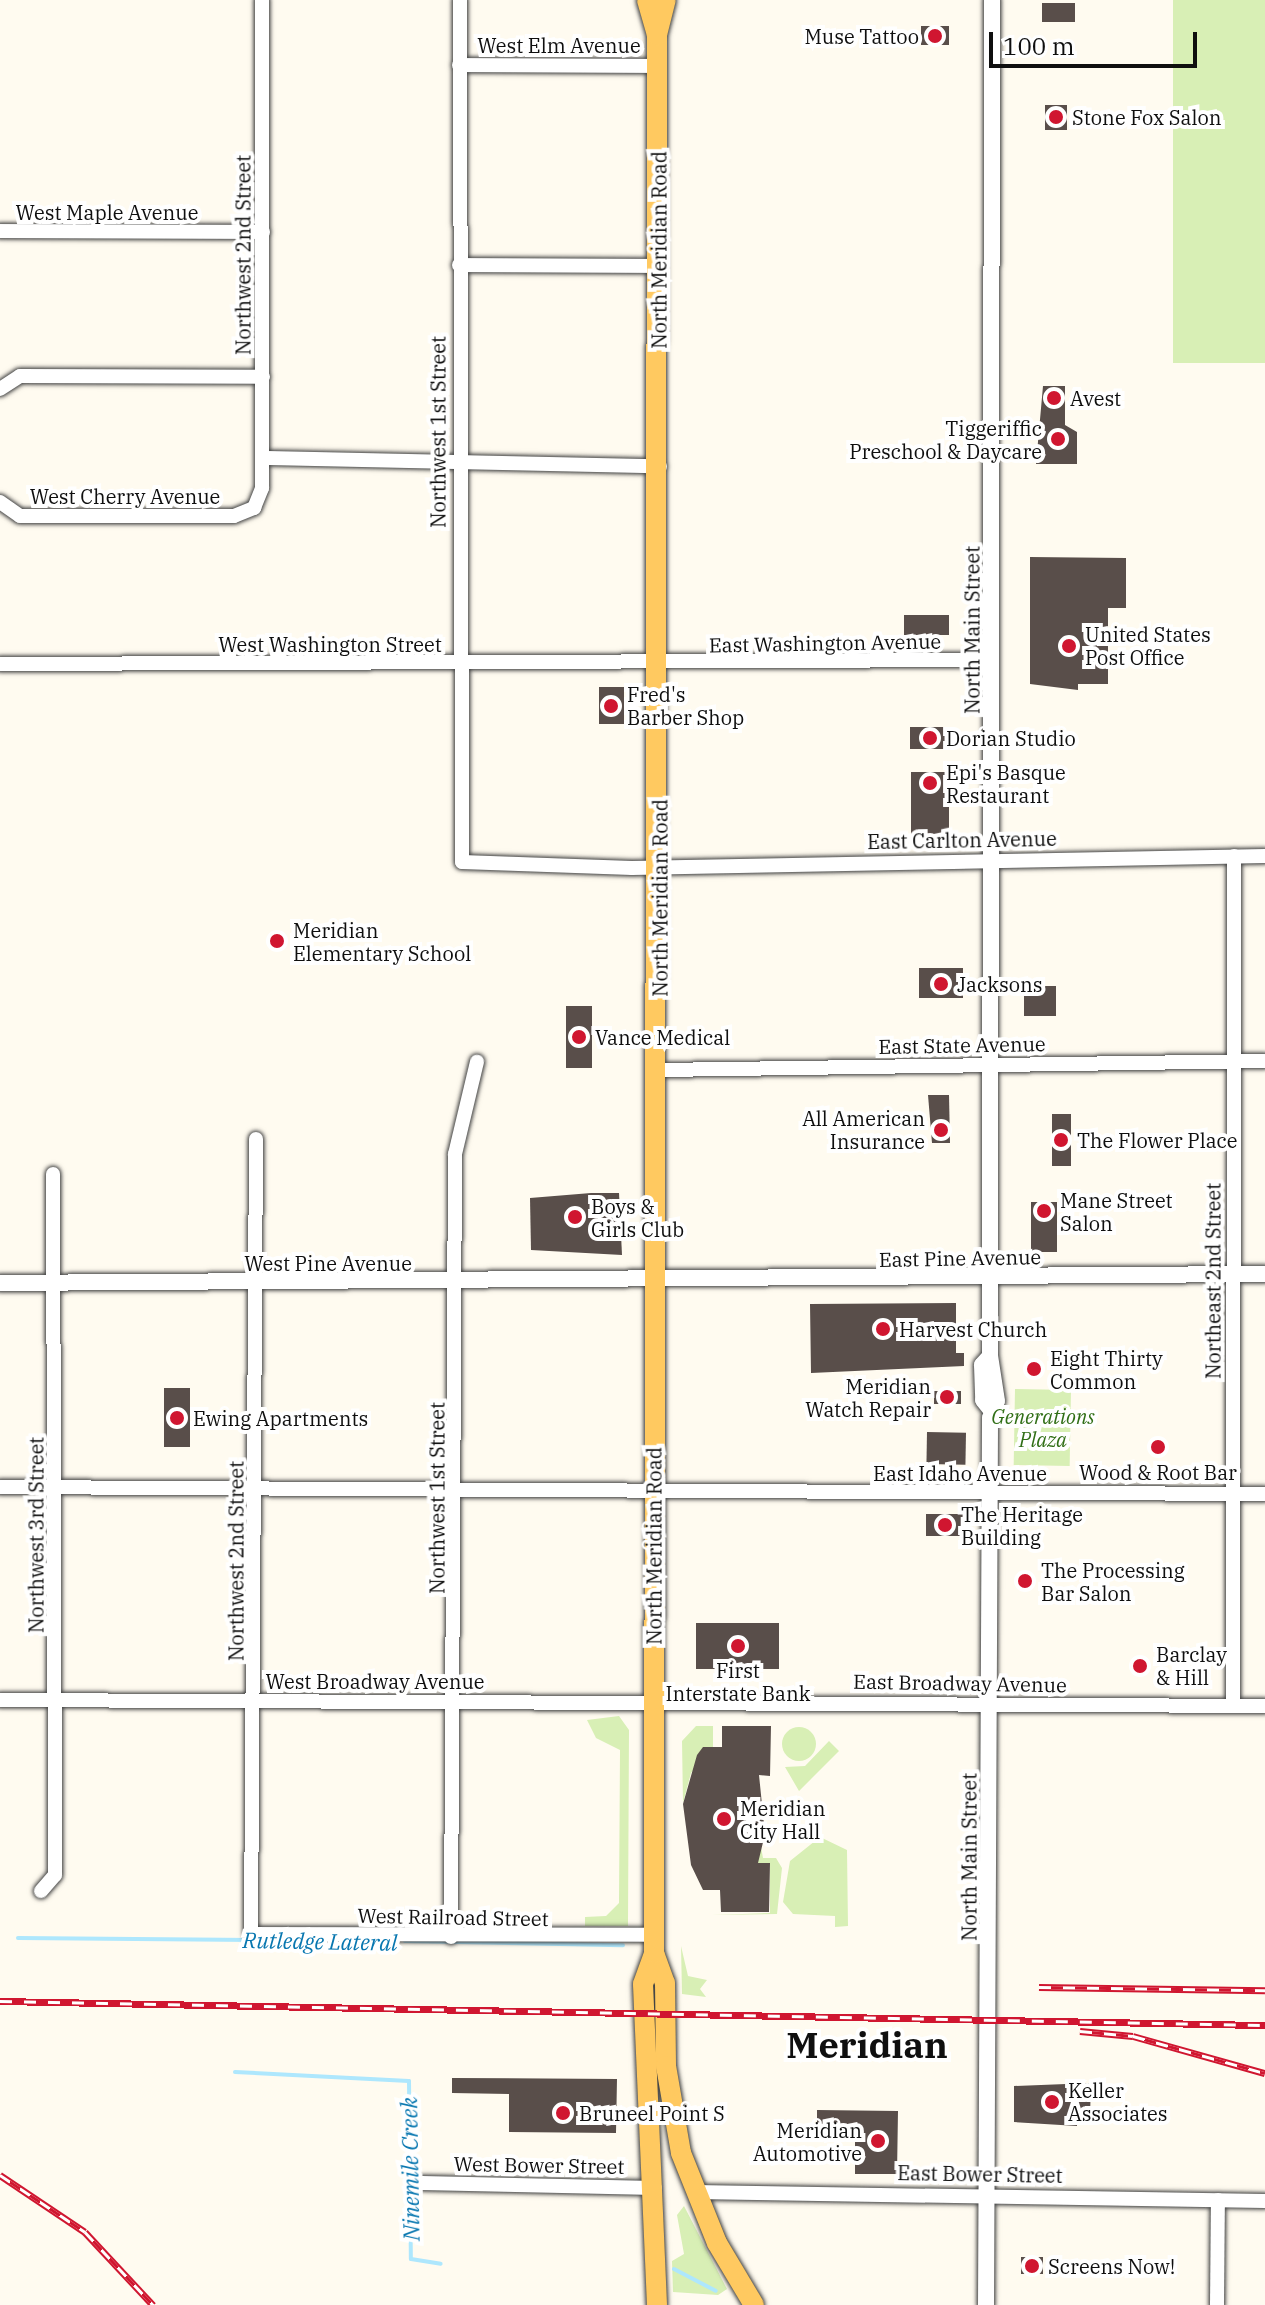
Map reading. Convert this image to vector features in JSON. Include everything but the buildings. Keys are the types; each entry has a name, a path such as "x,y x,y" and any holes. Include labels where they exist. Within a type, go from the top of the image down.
{"main road":[{"name":"North Meridian Road","path":"647,0 657,35 658,66 660,1070 654,1490 654,1944 643,1998 655,2188 657,2305"},
{"name":"North Meridian Road","path":"657,35 666,0"},
{"name":"North Meridian Road","path":"654,1944 665,1983 670,2099 695,2192 754,2305"}],"street":[{"name":"Northwest 2nd Street","path":"254,508 263,458 262,0"},
{"name":"Northwest 1st Street","path":"460,0 458,665 462,862"},
{"name":"North Main Street","path":"986,2305 990,1409 982,1365 990,1356 992,0"},
{"name":"West Elm Avenue","path":"459,65 658,66"},
{"name":"West Maple Avenue","path":"0,231 263,232"},
{"path":"459,265 660,266"},
{"path":"0,389 20,376 263,377"},
{"path":"263,458 442,458 458,465 660,466"},
{"name":"West Cherry Avenue","path":"0,502 20,516 234,516 254,508"},
{"name":"East Washington Avenue","path":"659,665 991,660"},
{"name":"West Washington Street","path":"0,664 659,665"},
{"name":"Northeast 2nd Street","path":"1233,1706 1234,856"},
{"name":"East Carlton Avenue","path":"462,862 659,864 1265,856"},
{"name":"East State Avenue","path":"660,1070 1265,1061"},
{"name":"Northwest 1st Street","path":"451,1937 457,1492 455,1154 477,1062"},
{"name":"Northwest 2nd Street","path":"251,1934 255,1700 256,1139"},
{"name":"Northwest 3rd Street","path":"41,1891 55,1875 53,1174"},
{"name":"East Pine Avenue","path":"656,1283 1265,1274"},
{"name":"West Pine Avenue","path":"0,1283 656,1283"},
{"name":"East Idaho Avenue","path":"0,1487 457,1492 654,1490 1265,1494"},
{"name":"West Broadway Avenue","path":"0,1700 654,1701"},
{"name":"East Broadway Avenue","path":"654,1701 1265,1706"},
{"name":"West Railroad Street","path":"251,1934 654,1944"},
{"name":"West Bower Street","path":"422,2183 655,2188"},
{"name":"East Bower Street","path":"695,2192 987,2192 1265,2201"},
{"path":"1217,2305 1218,2200"}],"green space":[{"path":"1173,0 1265,0 1265,363 1173,363"},
{"name":"Generations Plaza","path":"1015,1389 1071,1390 1070,1466 1014,1465"},
{"path":"619,1716 629,1730 628,1926 585,1926 585,1917 606,1916 619,1903 620,1750 596,1738 587,1720"},
{"path":"696,1726 713,1726 713,1747 691,1773 683,1803 682,1741"},
{"path":"799,1727 811,1732 816,1744 811,1756 799,1761 787,1756 782,1744 787,1732"},
{"path":"829,1741 839,1751 799,1791 785,1767 805,1766"},
{"path":"759,1836 763,1858 776,1858 782,1868 777,1914 712,1915 770,1913 770,1863 758,1863"},
{"path":"820,1837 847,1850 848,1926 835,1927 835,1916 793,1914 783,1902 790,1861"},
{"path":"681,1946 688,1976 707,1980 700,1989 706,1997 682,1994"},
{"path":"684,2206 727,2289 718,2295 673,2292 672,2261 684,2254 677,2215"}],"waterway":[{"name":"Rutledge Lateral","path":"18,1938 253,1940"},
{"name":"Rutledge Lateral","path":"405,1941 623,1945"},
{"name":"Ninemile Creek","path":"235,2072 409,2081 411,2259 441,2264"},
{"name":"Ninemile Creek","path":"674,2269 716,2291"}],"railway":[{"path":"1039,1987 1265,1990"},
{"path":"0,2001 1265,2025"},
{"path":"1080,2031 1133,2036 1265,2073"},
{"path":"0,2175 85,2232 153,2305"}],"place":[{"name":"Muse Tattoo","path":"935,36"},
{"name":"Stone Fox Salon","path":"1056,117"},
{"name":"Avest","path":"1054,398"},
{"name":"Tiggeriffic Preschool & Daycare","path":"1058,439"},
{"name":"United States Post Office","path":"1069,646"},
{"name":"Fred's Barber Shop","path":"611,706"},
{"name":"Dorian Studio","path":"930,738"},
{"name":"Epi's Basque Restaurant","path":"930,783"},
{"name":"Meridian Elementary School","path":"277,941"},
{"name":"Jacksons","path":"941,984"},
{"name":"Vance Medical","path":"579,1037"},
{"name":"All American Insurance","path":"941,1130"},
{"name":"The Flower Place","path":"1061,1140"},
{"name":"Mane Street Salon","path":"1044,1211"},
{"name":"Boys & Girls Club","path":"575,1217"},
{"name":"Harvest Church","path":"883,1329"},
{"name":"Eight Thirty Common","path":"1034,1369"},
{"name":"Meridian Watch Repair","path":"947,1397"},
{"name":"Ewing Apartments","path":"177,1418"},
{"name":"Wood & Root Bar","path":"1158,1447"},
{"name":"The Heritage Building","path":"945,1525"},
{"name":"The Processing Bar Salon","path":"1025,1581"},
{"name":"First Interstate Bank","path":"738,1646"},
{"name":"Barclay & Hill","path":"1140,1666"},
{"name":"Meridian City Hall","path":"724,1819"},
{"name":"Keller Associates","path":"1052,2102"},
{"name":"Bruneel Point S","path":"563,2113"},
{"name":"Meridian Automotive","path":"878,2141"},
{"name":"Screens Now!","path":"1032,2266"}],"district":[{"name":"Meridian","path":"867,2045"}]}
